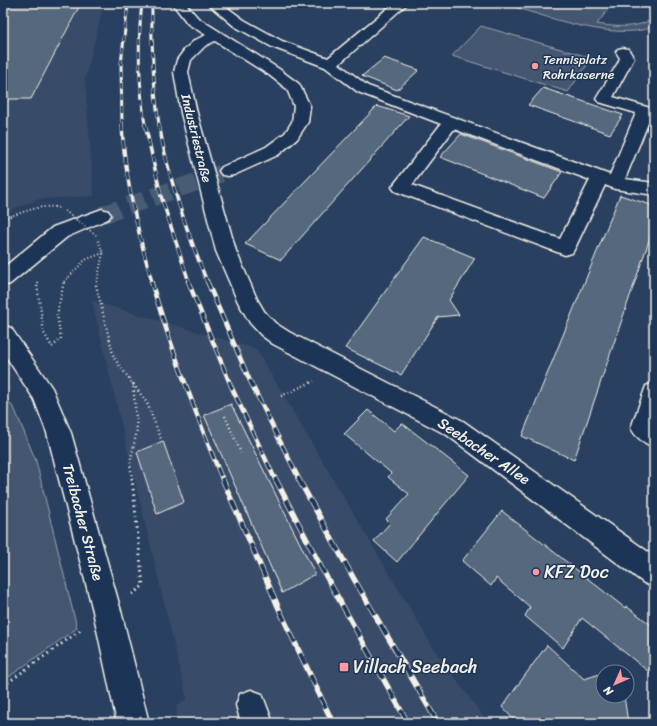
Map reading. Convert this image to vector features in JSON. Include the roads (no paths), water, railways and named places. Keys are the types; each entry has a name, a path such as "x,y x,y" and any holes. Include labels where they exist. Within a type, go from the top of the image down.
{"street":[{"path":"178,3 192,21 274,72 294,87 302,106 300,122 291,136 272,151 228,171"},
{"path":"213,3 239,23 277,44 330,64 363,89 608,180 654,189"},
{"path":"330,64 402,3"},
{"name":"Industriestraße","path":"216,36 200,43 190,52 184,60 181,72 189,113 226,250 248,302"},
{"path":"451,122 401,187 565,248 608,180 645,112 604,99 625,63 627,58 623,52"},
{"path":"3,279 60,232 99,221"},
{"name":"Seebacher Allee","path":"248,302 268,329 281,338 455,428 654,573"},
{"name":"Treibacher Straße","path":"3,334 44,395 59,433 107,612 133,723"},
{"path":"654,393 643,428 654,436"}],"tunnel":[{"path":"102,215 228,171"}],"railway":[{"path":"122,125 121,64 128,3"},
{"path":"142,3 140,18 139,64 145,125"},
{"path":"152,3 153,64 159,125"},
{"path":"122,124 123,143 132,204 152,282"},
{"path":"145,124 161,196 189,282"},
{"path":"159,124 167,164 179,204 207,282"},
{"path":"151,281 184,381 222,479"},
{"path":"188,281 231,386 275,479"},
{"path":"207,281 250,381 299,479"},
{"path":"222,478 280,611 333,723"},
{"path":"275,478 322,569 408,723"},
{"path":"298,478 354,579 438,723"}],"place":[{"name":"Tennisplatz Rohrkaserne","path":"535,66"},
{"name":"KFZ Doc","path":"536,572"},
{"name":"Villach Seebach","path":"344,667"}]}
